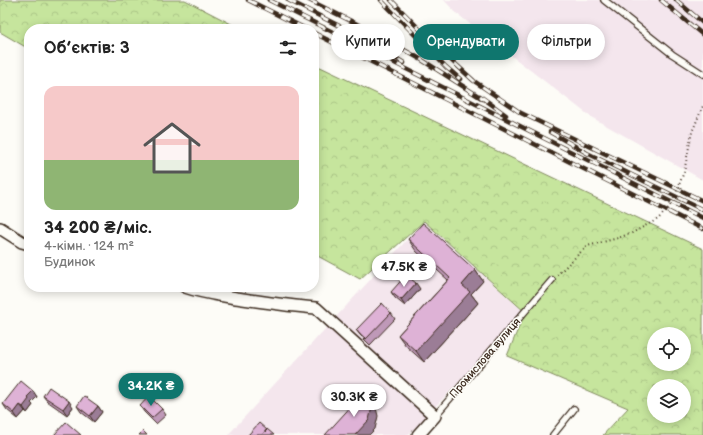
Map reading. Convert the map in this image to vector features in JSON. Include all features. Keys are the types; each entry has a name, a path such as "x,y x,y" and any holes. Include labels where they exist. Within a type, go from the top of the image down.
{"street":[{"path":"0,228 24,243"},
{"path":"203,292 293,306 316,308 435,416"},
{"name":"Промислова вулиця","path":"418,435 435,416"}],"lane":[{"path":"604,0 672,54 696,71 703,74"},
{"name":"Промислова вулиця","path":"435,416 552,280"},
{"path":"553,435 574,409"}],"path":[{"path":"552,280 587,246 632,233 658,219 666,211 672,203 684,172 692,132 703,106"}],"shaded area":[{"path":"444,0 703,0 703,180 591,117 517,60 519,60 519,24 470,24 456,13"},
{"path":"424,221 525,313 408,435 228,435"}],"green space":[{"path":"0,0 185,0 231,24 24,24 24,46 0,32"},
{"path":"319,66 703,249 703,435 603,435 628,408 507,356 525,312 424,221 360,279 319,257"}],"building":[{"path":"423,223 475,270 462,285 470,292 416,351 398,335 450,278 408,239"},
{"path":"406,275 416,283 401,300 391,292"},
{"path":"382,303 391,313 366,339 356,330"},
{"path":"21,381 33,391 27,397 29,399 23,407 20,405 14,413 3,404"},
{"path":"49,387 69,401 63,409 43,396"},
{"path":"365,391 369,395 372,407 369,420 355,435 325,435"},
{"path":"84,396 98,406 90,416 77,406"},
{"path":"149,396 162,409 152,418 140,406"},
{"path":"66,422 81,435 54,435"},
{"path":"259,423 267,430 262,435 248,435"},
{"path":"267,429 274,435 262,435"},
{"path":"143,431 147,435 139,435"}],"railway":[{"path":"248,0 296,24"},
{"path":"269,0 317,24"},
{"path":"288,0 367,40 404,63"},
{"path":"309,0 367,29 422,60 483,99"},
{"path":"381,0 446,67 460,79"},
{"path":"391,0 439,49 474,81 521,113 703,201"},
{"path":"661,0 703,35"},
{"path":"676,0 703,23"},
{"path":"319,25 703,218"},
{"path":"319,36 703,229"},
{"path":"480,96 506,115"},
{"path":"550,132 587,153 703,210"}]}
